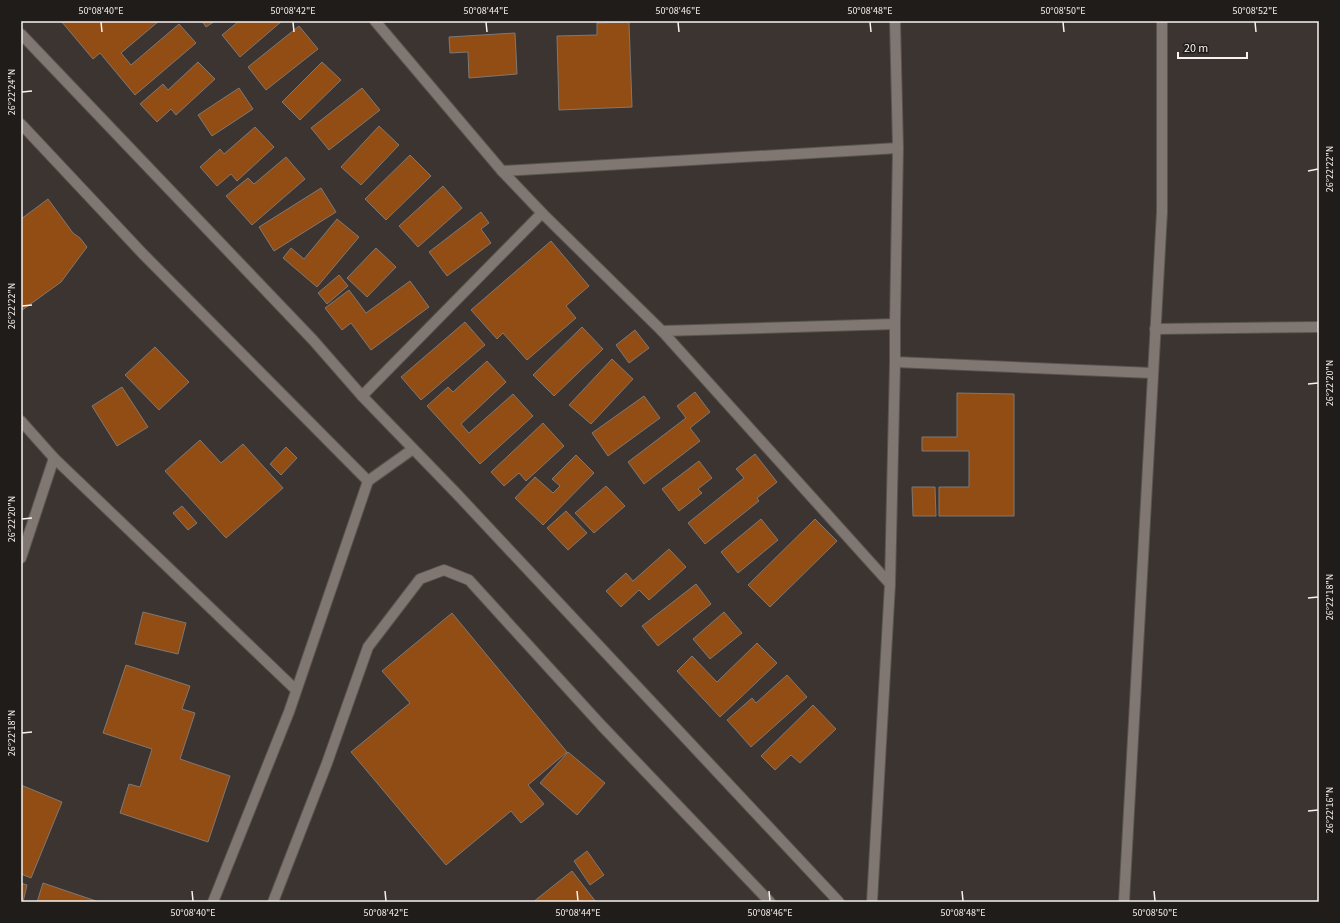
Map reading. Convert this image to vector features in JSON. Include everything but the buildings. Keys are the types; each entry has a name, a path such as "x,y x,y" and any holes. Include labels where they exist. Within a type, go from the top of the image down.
{"street":[{"path":"376,21 502,171 542,213 662,331 890,584"},
{"path":"872,902 890,584 896,362 895,324 898,148 895,21"},
{"path":"1124,902 1162,212 1162,21"},
{"path":"21,34 313,340 362,396 839,902"},
{"path":"21,124 143,254 368,481"},
{"path":"502,171 898,148"},
{"path":"362,396 542,213"},
{"path":"662,331 895,324"},
{"path":"1155,329 1319,327"},
{"path":"896,362 1152,373"},
{"path":"21,422 54,458 296,690"},
{"path":"213,902 296,690 368,481 413,449"},
{"path":"21,558 54,458"},
{"path":"272,902 328,763 368,647 420,579 444,570 469,580 602,726 770,902"}]}
